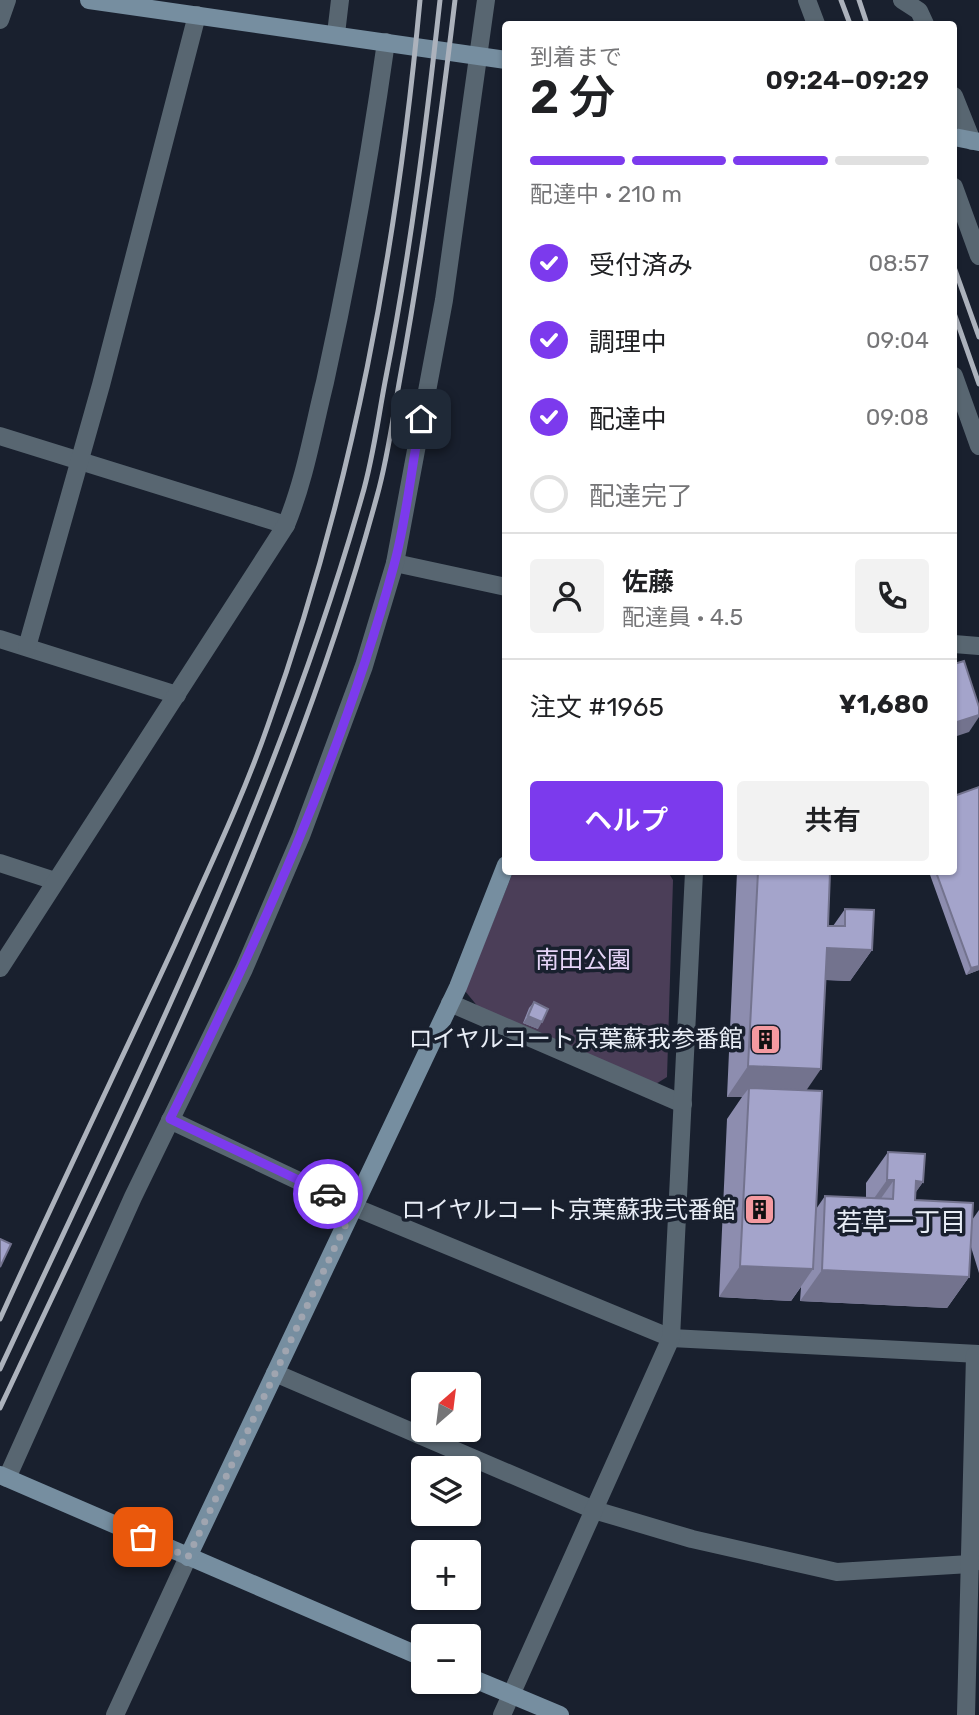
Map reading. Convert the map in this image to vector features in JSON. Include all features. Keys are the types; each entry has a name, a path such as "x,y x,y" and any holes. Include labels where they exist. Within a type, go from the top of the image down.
{"street":[{"path":"0,20 7,0"},
{"path":"89,0 502,59"},
{"path":"336,34 340,0"},
{"path":"411,1652 3,1477 170,1119 244,969 302,836 364,666 395,563 444,300 486,0"},
{"path":"807,0 815,21"},
{"path":"902,0 919,11 924,21"},
{"path":"27,647 198,15"},
{"path":"0,968 286,525 299,494 340,316 386,42"},
{"path":"957,102 975,141"},
{"path":"957,138 975,141"},
{"path":"957,195 979,256"},
{"path":"957,384 979,446"},
{"path":"0,436 286,525"},
{"path":"395,563 502,586"},
{"path":"0,639 177,695"},
{"path":"957,644 979,646"},
{"path":"0,863 55,880"},
{"path":"115,1715 450,1003 502,875"},
{"path":"502,1715 671,1338 694,875"},
{"path":"450,1003 683,1104"},
{"path":"170,1119 354,1207 671,1338 977,1354 974,1562 966,1715"},
{"path":"275,1373 594,1510 692,1539 837,1573 974,1562"},
{"path":"481,1682 560,1715"}],"green space":[{"name":"南田公園","path":"512,875 670,875 673,880 667,1077 651,1087 479,1008 465,991"}],"building":[{"path":"964,661 979,707 979,715 957,722 957,663"},
{"path":"979,787 979,966 971,968 937,875 957,875 957,795"},
{"path":"758,875 830,875 828,926 845,926 845,909 874,910 872,950 827,948 821,1069 748,1066"},
{"path":"534,1002 548,1009 542,1022 528,1016"},
{"path":"749,1088 822,1091 813,1269 740,1266"},
{"path":"888,1152 925,1154 923,1182 916,1181 915,1200 973,1203 969,1277 822,1270 825,1196 893,1199 894,1180 887,1180"},
{"path":"0,1239 11,1244 0,1267"}],"railway":[{"path":"0,1319 224,836 258,753 298,636 324,547 367,367 398,185 420,0"},
{"path":"0,1369 199,939 288,720 327,609 362,496 375,439 410,239 440,0"},
{"path":"0,1408 158,1073 208,960 257,846 342,614 377,496 390,437 424,237 455,0"},
{"path":"841,0 849,21"},
{"path":"859,0 866,21"},
{"path":"957,275 979,337"},
{"path":"957,322 979,384"}],"way so far":[{"path":"143,1537 188,1557 354,1207 328,1194"}],"place":[{"name":"ロイヤルコート京葉蘇我参番館","path":"766,1039"},
{"name":"ロイヤルコート京葉蘇我弐番館","path":"759,1210"}],"district":[{"name":"若草一丁目","path":"901,1222"}],"route":[{"path":"328,1194 170,1119 244,969 302,836 364,666 395,563 421,419"}]}
